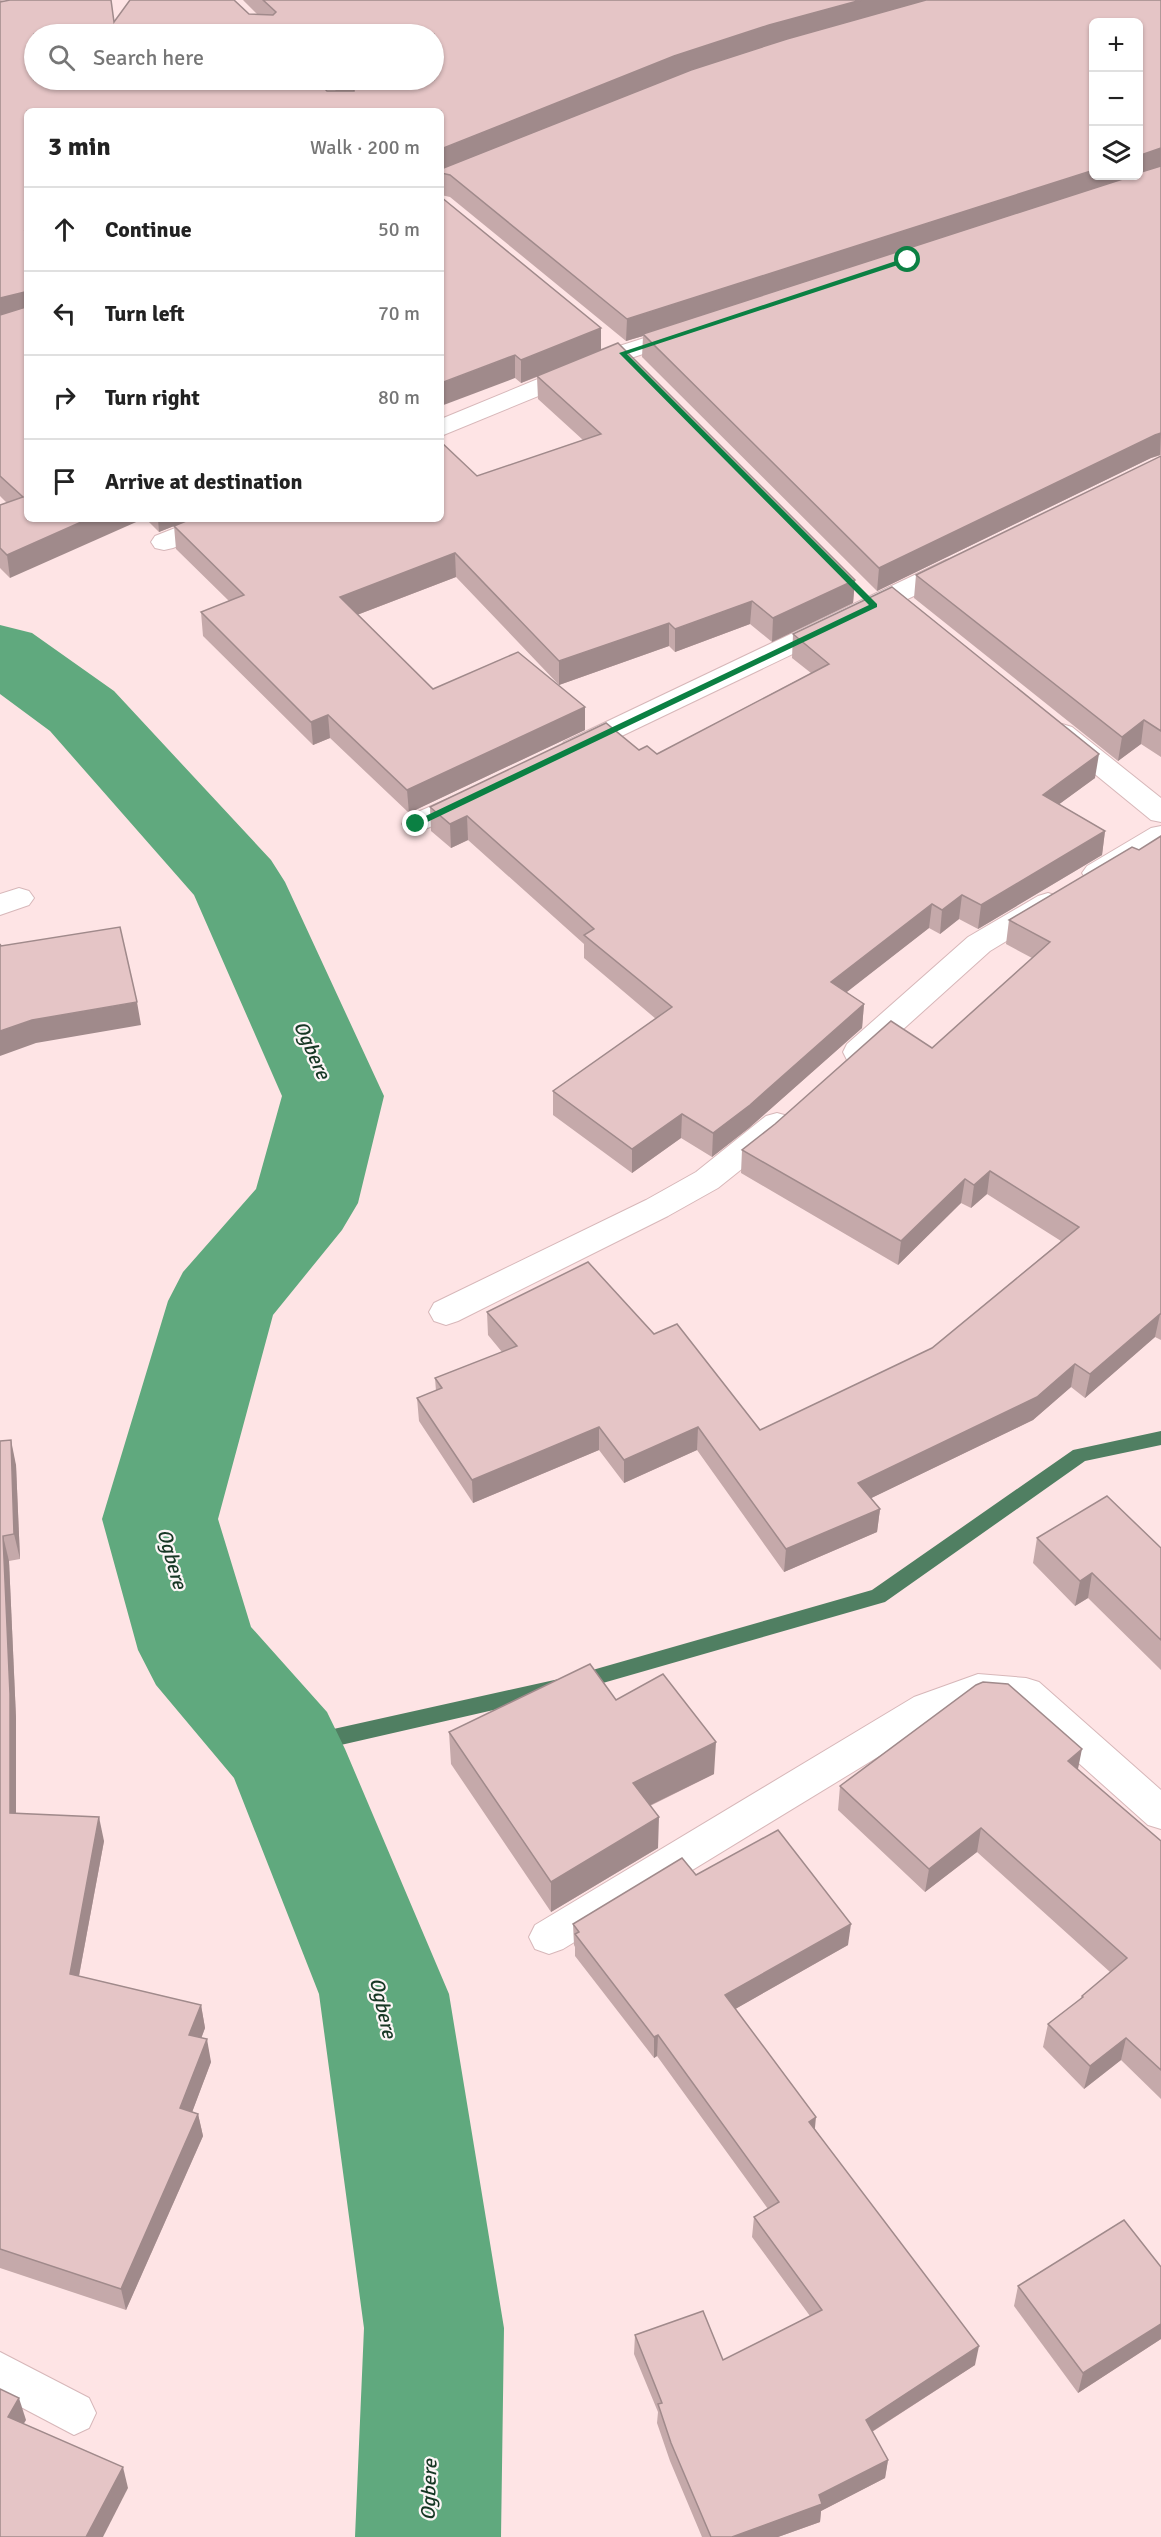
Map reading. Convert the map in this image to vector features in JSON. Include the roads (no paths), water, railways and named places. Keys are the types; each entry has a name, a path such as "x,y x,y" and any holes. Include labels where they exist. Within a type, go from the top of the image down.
{"street":[{"path":"444,427 622,354 710,324"},
{"path":"164,542 213,522"},
{"path":"554,758 975,556"},
{"path":"1041,716 1161,813"},
{"path":"416,824 490,788"},
{"path":"839,1068 979,944 1161,835"},
{"path":"446,1312 657,1209 707,1180 796,1107"},
{"path":"549,1937 927,1708 978,1689 1026,1693 1161,1813"},
{"path":"0,2373 74,2414"}],"waterway":[{"name":"Ogbere","path":"0,652 82,711 237,882 333,1096 305,1203 222,1301 160,1519 198,1650 284,1749 384,1994 434,2328 428,2537"},
{"path":"284,1749 568,1685 878,1596 1080,1455 1161,1438"}]}
